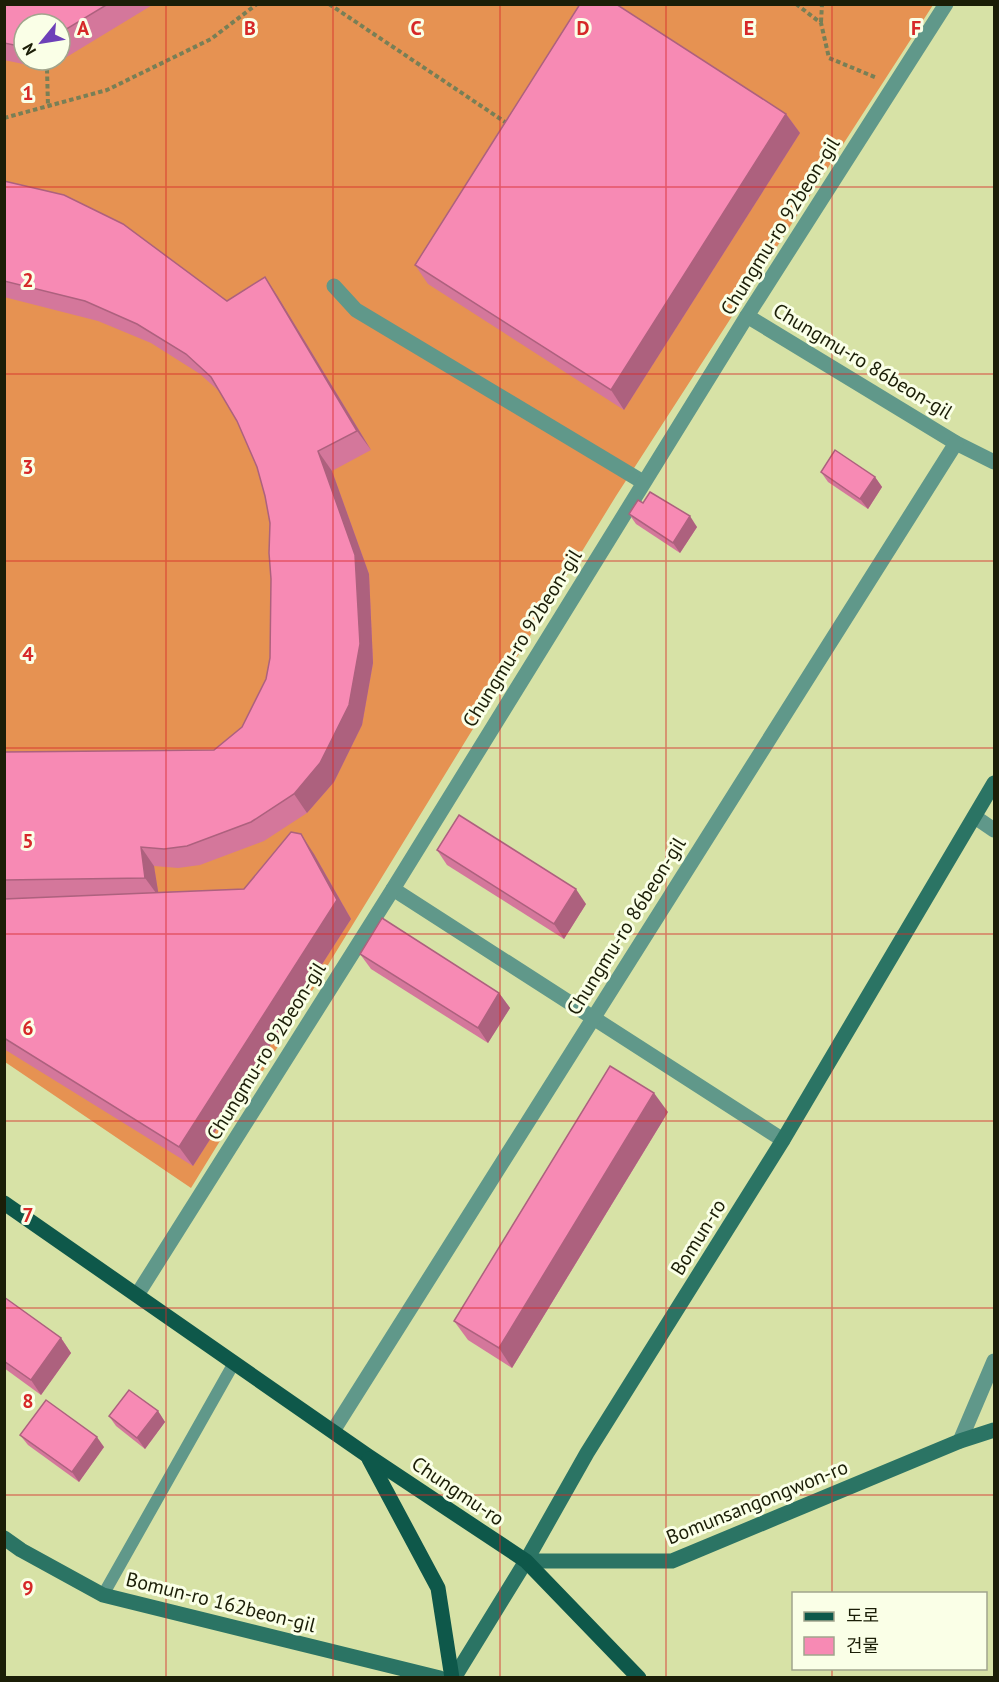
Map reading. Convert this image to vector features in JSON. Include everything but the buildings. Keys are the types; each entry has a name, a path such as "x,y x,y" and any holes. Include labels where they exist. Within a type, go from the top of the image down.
{"main road":[{"name":"Bomun-ro","path":"453,1677 526,1562 587,1453 783,1140 994,783"},
{"name":"Chungmu-ro","path":"4,1203 368,1456 526,1562 639,1677"},
{"name":"Bomunsangongwon-ro","path":"526,1562 672,1561 960,1441 994,1430"},
{"path":"368,1456 438,1588 453,1677"},
{"name":"Bomun-ro 162beon-gil","path":"4,1538 21,1550 103,1595 440,1677"}],"street":[{"name":"Chungmu-ro 92beon-gil","path":"137,1295 393,889 747,316 946,4"},
{"path":"334,286 356,310 643,482"},
{"name":"Chungmu-ro 86beon-gil","path":"747,316 956,443 994,462"},
{"name":"Chungmu-ro 86beon-gil","path":"333,1431 956,443"},
{"path":"975,817 994,830"},
{"path":"393,889 783,1140"},
{"path":"960,1441 994,1361"}],"lane":[{"path":"103,1595 234,1363"}],"path":[{"path":"4,118 107,90 211,39 257,4"},
{"path":"329,4 514,128"},
{"path":"796,4 821,23"},
{"path":"822,4 821,23 829,58 894,85"},
{"path":"47,72 48,106"}],"shaded area":[{"path":"5,5 933,5 616,496 191,1188 5,1062"}]}
